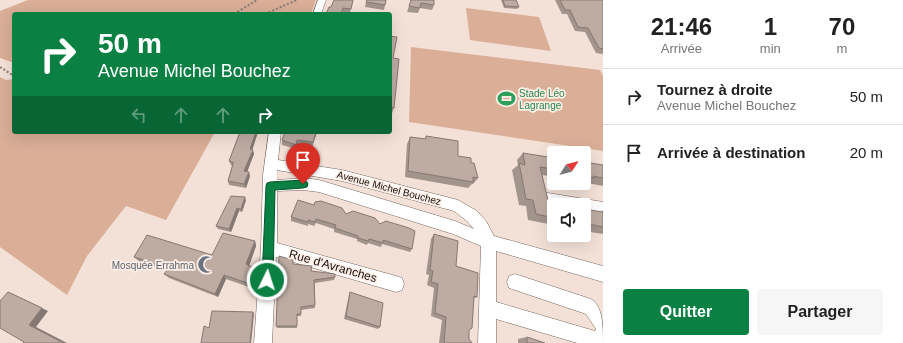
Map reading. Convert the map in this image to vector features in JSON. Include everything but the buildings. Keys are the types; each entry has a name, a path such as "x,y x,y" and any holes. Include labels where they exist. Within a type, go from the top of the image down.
{"street":[{"path":"318,12 322,0"},
{"path":"263,343 269,248 271,164 276,134"},
{"name":"Avenue Michel Bouchez","path":"271,164 340,174 458,206 472,216 481,226 489,242"},
{"name":"Avenue Michel Bouchez","path":"270,186 303,184 319,186 455,228 489,242 603,274"},
{"path":"591,206 603,208"},
{"path":"487,343 489,242"},
{"name":"Rue d'Avranches","path":"269,248 396,284"},
{"path":"488,308 601,335 600,317 591,307 515,282"}],"path":[{"path":"237,12 257,0"},
{"path":"270,12 297,0"},
{"path":"0,67 12,74"}],"shaded area":[{"path":"28,0 316,0 312,12 12,12 12,62 0,58 0,11"},
{"path":"466,8 539,17 551,51 470,40"},
{"name":"Stade Léo Lagrange","path":"411,47 600,70 603,76 603,151 591,149 591,146 570,146 409,122"},
{"path":"0,77 6,80 12,79 12,134 214,134 166,220 126,206 87,256 67,295 0,247"}],"place":[{"name":"Stade Léo Lagrange","path":"506,99"},
{"name":"Mosquée Errahma","path":"207,265"}],"route":[{"path":"267,280 270,186 303,184"}]}
